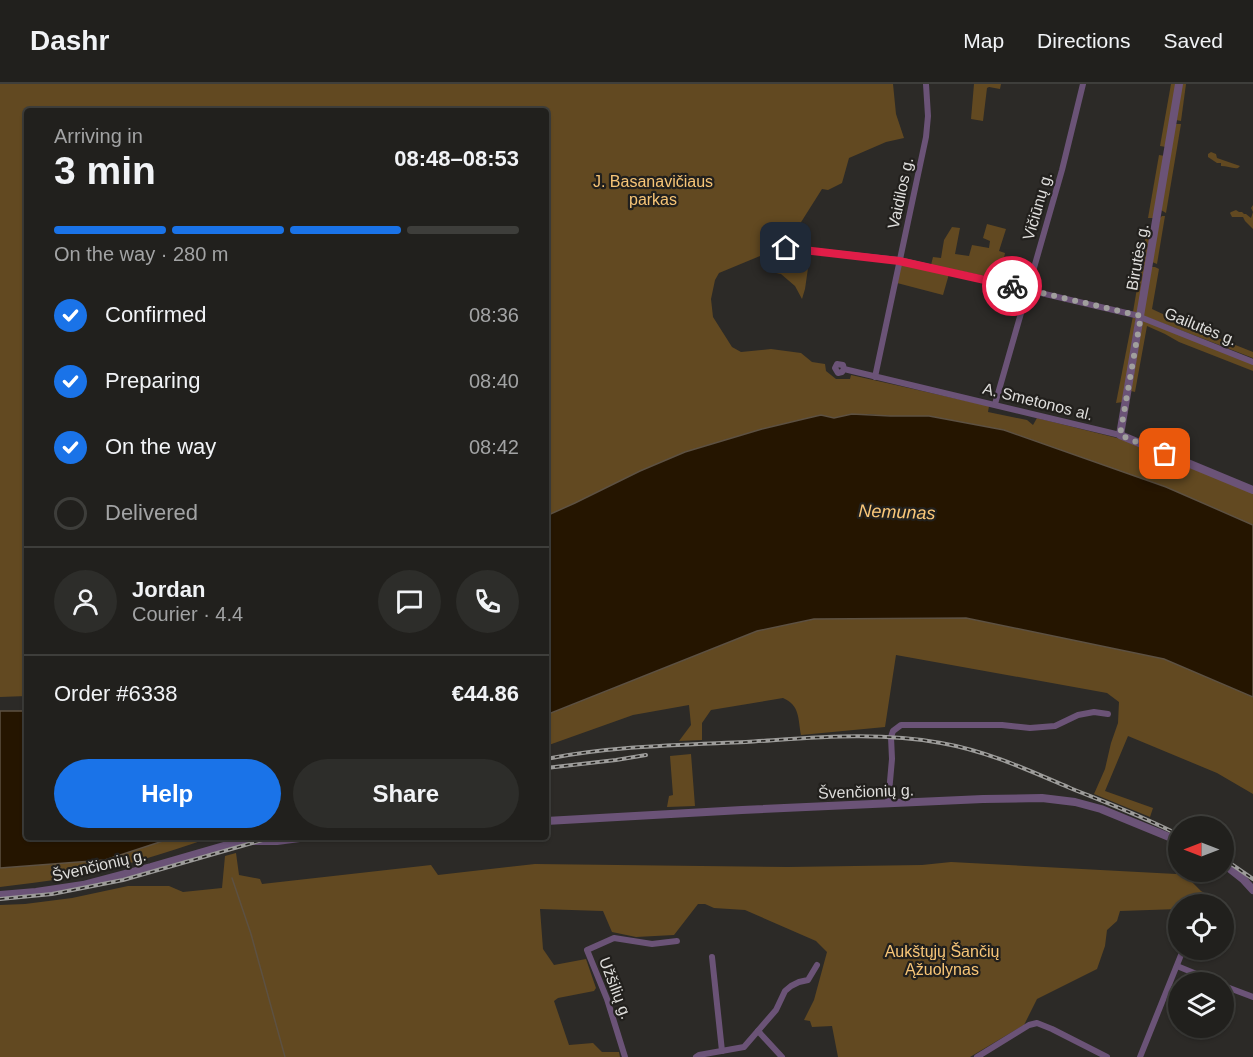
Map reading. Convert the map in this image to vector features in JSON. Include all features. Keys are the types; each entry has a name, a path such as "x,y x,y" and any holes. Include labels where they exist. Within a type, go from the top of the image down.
{"street":[{"name":"Vaidilos g.","path":"874,377 928,127 926,84"},
{"name":"Vičiūnų g.","path":"994,404 1062,170 1083,84"},
{"name":"Birutės g.","path":"1120,435 1179,84"},
{"name":"Gailutės g.","path":"786,248 899,261 1141,316 1253,362"},
{"name":"A. Smetonos al.","path":"844,369 1120,435 1253,490"},
{"path":"888,804 892,759 891,737 892,731 901,725 1002,725 1030,729 1054,726 1094,712 1108,714"},
{"name":"Švenčionių g.","path":"549,820 1042,798 1075,802 1101,809 1168,836"},
{"name":"Švenčionių g.","path":"0,895 83,885 241,841 285,840"},
{"path":"1234,872 1253,890"},
{"name":"Užšilių g.","path":"625,1057 609,1005 586,950 614,938 652,944 677,941"},
{"path":"712,957 722,1051"},
{"path":"1140,1057 1179,960"},
{"path":"696,1057 744,1047 776,1010 785,991 799,982 808,980 817,964"},
{"path":"1177,966 1192,972"},
{"path":"1234,990 1253,997"},
{"path":"977,1057 1029,1025 1037,1023 1107,1057"},
{"path":"758,1031 782,1057"}],"green space":[{"name":"J. Basanavičiaus parkas","path":"0,84 893,84 896,114 904,138 886,142 849,158 842,183 828,190 822,189 779,257 765,267 760,256 719,273 711,299 713,317 732,347 741,352 771,349 801,353 812,362 825,364 826,371 836,379 850,379 851,375 989,406 988,412 1027,420 1033,425 1037,418 1121,439 1253,493 1253,525 1166,487 1004,430 929,416 852,414 834,418 821,415 762,429 685,452 549,515 549,108 24,108 24,696 0,697"},
{"path":"974,84 1001,84 1000,89 987,88 983,121 971,119"},
{"path":"1171,84 1177,84 1166,147 1160,146"},
{"path":"1182,84 1186,84 1181,121 1176,120"},
{"path":"1175,124 1181,124 1166,213 1161,210"},
{"path":"1211,152 1216,154 1217,158 1240,166 1236,168 1221,166 1221,163 1208,157"},
{"path":"1159,155 1165,156 1154,218 1148,218"},
{"path":"1236,210 1251,218 1253,212 1253,229 1243,217 1232,217 1230,213"},
{"path":"1162,216 1165,216 1157,264 1152,262"},
{"path":"987,224 1006,229 999,251 1005,253 1001,274 1026,281 1025,284 931,265 933,257 941,258 944,240 952,227 960,228 955,254 969,256 972,245 989,248 990,241 983,238"},
{"path":"1147,228 1153,229 1137,313 1133,312"},
{"path":"787,250 810,254 802,299 795,286 781,274 766,271 781,260"},
{"path":"901,263 949,274 943,295 897,283"},
{"path":"1151,267 1159,269 1152,309 1253,352 1253,358 1144,316"},
{"path":"1133,316 1136,317 1123,402 1116,403"},
{"path":"1144,321 1253,364 1253,371 1179,342 1147,326 1135,392 1131,391"},
{"path":"966,618 1164,659 1253,697 1253,794 1217,773 1128,736 1105,791 1153,808 1150,817 1094,794 1105,769 1118,723 1119,702 1107,693 896,655 885,727 801,735 793,704 783,698 711,710 702,723 702,740 679,741 691,725 689,705 633,715 549,745 549,714 757,631 814,619"},
{"path":"691,754 695,806 667,807 669,796 673,795 670,756"},
{"path":"166,840 203,840 102,870 0,887 0,868 105,860"},
{"name":"Aukštųjų Šančių Ąžuolynas","path":"236,853 239,875 260,879 262,884 431,865 438,875 535,864 788,867 922,865 951,862 1168,874 1168,882 1192,882 1206,894 1168,894 1168,909 1120,911 1117,921 1107,930 1105,946 1097,969 1037,999 1024,1025 970,1057 838,1057 832,1026 812,1027 810,1021 804,1020 814,1000 827,952 816,941 745,910 714,908 698,904 674,935 636,937 612,932 603,911 540,909 543,949 554,965 586,959 596,988 594,991 558,998 554,1001 569,1045 593,1043 602,1052 619,1052 620,1057 0,1057 0,905 72,898 128,886 169,886 183,892 222,888 225,856"}],"water":[{"name":"Nemunas","path":"852,414 929,416 1004,430 1166,487 1253,525 1253,697 1164,659 966,618 814,619 757,631 549,714 549,515 685,452 762,429 821,415 834,418"},
{"path":"0,711 24,711 24,840 166,840 105,860 0,868"}],"waterway":[{"path":"232,878 251,934 285,1057"}],"railway":[{"path":"549,759 595,751 670,745 819,737 868,736 917,739 958,746 1007,762 1168,830"},
{"path":"549,768 646,755"},
{"path":"0,899 52,894 123,880 263,840"},
{"path":"1234,866 1253,879"}],"way so far":[{"path":"1012,286 1141,316 1120,435 1165,454"}],"route":[{"path":"786,248 899,261 1012,286"}]}
